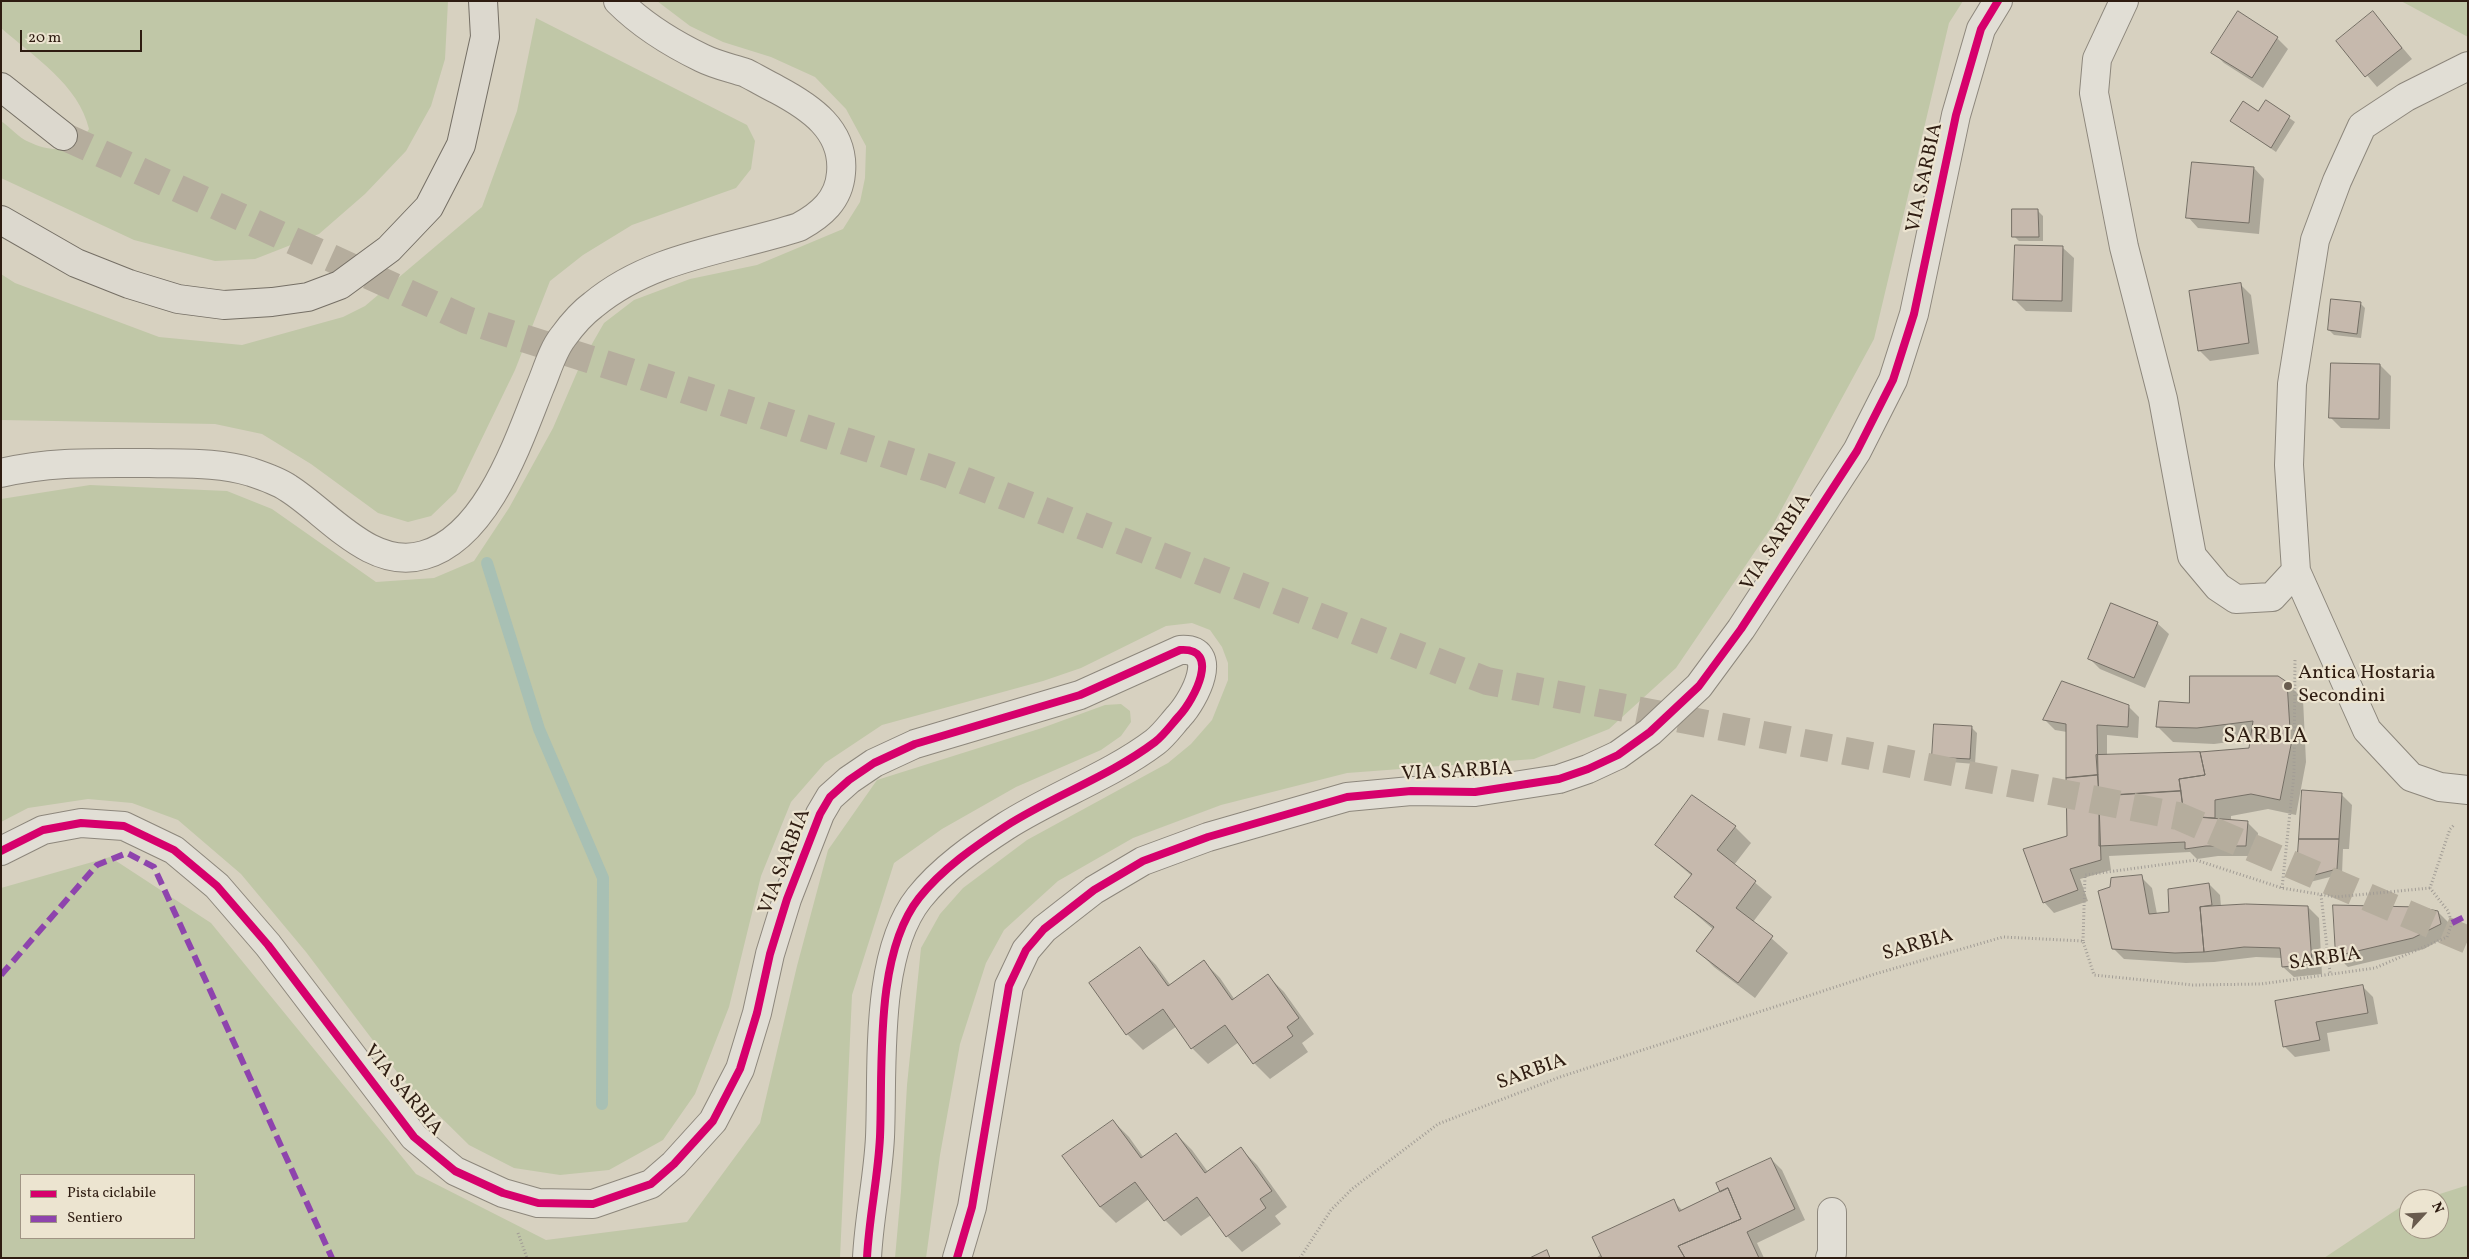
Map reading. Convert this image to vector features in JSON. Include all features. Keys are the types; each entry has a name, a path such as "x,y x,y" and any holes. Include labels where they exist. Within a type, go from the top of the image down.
{"highway":[{"path":"1,220 76,263 130,284 178,299 224,305 272,302 308,297 340,285 390,249 429,207 461,145 485,37 483,1"},
{"path":"1,87 64,136"}],"street":[{"path":"1,472 48,464 213,464 252,472 286,486 354,538 389,556 408,559 447,547 484,508 501,477 562,338 592,305 627,280 650,269 753,241 805,224 831,204 840,182 842,160 837,141 825,123 804,104 747,74 703,59 636,20 618,1"},
{"name":"VIA SARBIA","path":"957,1258 972,1208 1009,986 1026,950 1044,928 1094,890 1143,861 1208,837 1347,797 1411,791 1474,792 1559,779 1588,770 1618,755 1650,732 1699,686 1740,630 1818,511 1856,451 1893,380 1914,314 1956,115 1982,29 1998,1"},
{"path":"2124,1 2097,59 2094,93 2124,247 2163,399 2192,556 2218,587 2236,599 2272,597 2296,571"},
{"path":"2468,66 2406,97 2362,126 2336,182 2315,240 2292,384 2289,466 2296,571 2367,730 2411,777 2440,787 2468,790"},
{"name":"VIA SARBIA","path":"1,850 43,830 81,823 124,826 174,850 217,886 268,945 414,1137 455,1171 503,1193 538,1203 593,1204 651,1184 674,1164 713,1121 740,1069 757,1013 770,954 801,859 820,814 830,797 874,762 915,744 1080,695 1180,650 1191,649 1198,653 1204,664 1199,682 1183,712 1156,741 1006,826 961,858 918,899 903,925 894,952 884,1014 880,1139 867,1258"},
{"path":"1830,1258 1832,1253 1832,1212"}],"path":[{"path":"2282,888 2294,774 2295,658"},
{"path":"2083,941 2085,875 2196,860 2282,888 2336,897 2430,888 2450,829 2462,817"},
{"path":"2321,895 2330,973"}],"green space":[{"path":"1,1 448,1 445,59 431,106 406,151 365,194 319,234 255,259 215,261 134,240 1,178 1,121 25,140 38,146 55,149 63,149 77,143 89,129 84,113 65,85 53,72 1,28"},
{"path":"657,1 1963,1 1949,23 1874,339 1773,525 1676,668 1609,729 1534,759 1347,773 1221,805 1133,838 1058,881 1004,930 986,963 960,1044 940,1155 926,1258 895,1258 907,1085 921,948 940,914 963,888 1027,840 1168,763 1191,744 1212,720 1228,680 1228,663 1222,647 1210,630 1192,623 1166,626 1081,668 1043,681 882,725 825,763 791,802 761,876 729,1007 695,1094 663,1140 609,1170 560,1175 514,1168 469,1145 403,1080 306,952 241,874 178,820 132,803 88,799 28,808 1,822 1,499 90,485 227,491 272,509 376,582 434,578 474,561 509,508 553,428 581,363 604,323 634,300 690,279 757,265 843,229 860,202 865,178 866,146 846,109 815,77 771,57 723,42 690,26"},
{"path":"2401,1 2468,1 2468,37"},
{"path":"536,18 747,125 755,141 751,169 736,188 632,225 583,255 550,281 515,370 456,492 431,516 408,522 378,513 311,464 262,434 215,424 1,420 1,274 15,283 159,337 242,345 343,317 365,306 482,207 517,111"},
{"path":"1121,704 1130,711 1131,722 1121,736 1101,750 1016,787 942,829 894,863 852,995 840,1258 1,1258 1,888 110,857 211,923 416,1174 546,1240 687,1222 760,1123 797,966 828,850 877,780 1042,728 1105,705"},
{"path":"2468,1185 2468,1258 2324,1258 2399,1208 2399,1239 2449,1239 2449,1191"}],"building":[{"path":"2238,11 2278,37 2252,78 2211,53"},
{"path":"2373,11 2402,48 2365,77 2336,41"},
{"path":"2266,100 2290,116 2271,148 2230,121 2243,101 2258,111"},
{"path":"2192,162 2254,167 2249,223 2186,218"},
{"path":"2012,209 2038,209 2039,237 2012,237"},
{"path":"2015,245 2063,246 2062,301 2013,300"},
{"path":"2241,283 2249,343 2198,351 2189,291"},
{"path":"2331,299 2361,302 2357,334 2328,330"},
{"path":"2331,363 2380,364 2379,419 2329,418"},
{"path":"2111,603 2158,622 2134,678 2088,659"},
{"path":"2190,676 2278,676 2287,682 2291,745 2280,800 2251,794 2215,800 2215,818 2184,816 2179,779 2205,775 2200,752 2249,748 2253,721 2197,728 2156,727 2159,701 2189,703"},
{"path":"2062,681 2129,705 2128,727 2097,725 2098,775 2066,778 2066,724 2043,720"},
{"path":"1934,724 1972,726 1970,759 1932,757"},
{"path":"2200,752 2205,775 2179,779 2181,791 2099,796 2096,755"},
{"path":"2098,775 2101,860 2070,869 2078,890 2043,903 2023,849 2067,836 2066,778"},
{"path":"2302,790 2342,793 2339,839 2299,839"},
{"path":"2181,791 2184,816 2248,821 2246,846 2206,846 2185,849 2185,842 2099,846 2099,796"},
{"path":"1692,795 1736,826 1717,850 1756,881 1736,908 1773,936 1738,983 1696,951 1714,927 1674,897 1692,874 1655,845"},
{"path":"2299,839 2339,839 2337,869 2296,880"},
{"path":"2142,875 2149,914 2169,912 2168,889 2209,883 2212,905 2200,907 2204,952 2175,953 2112,949 2098,891 2110,887 2111,878"},
{"path":"2246,904 2308,906 2312,964 2282,967 2280,948 2244,947 2204,952 2200,907"},
{"path":"2333,905 2418,907 2438,911 2441,924 2413,938 2336,956"},
{"path":"1140,947 1168,986 1204,960 1232,1000 1268,974 1299,1018 1287,1027 1293,1036 1253,1064 1225,1025 1191,1049 1163,1009 1126,1035 1089,983"},
{"path":"2363,985 2368,1013 2316,1022 2320,1040 2283,1047 2275,1001"},
{"path":"1113,1120 1141,1158 1176,1133 1205,1173 1241,1147 1272,1191 1260,1199 1266,1208 1226,1237 1197,1197 1164,1221 1135,1182 1100,1207 1062,1156"},
{"path":"1771,1158 1795,1209 1747,1232 1759,1258 1685,1258 1678,1246 1741,1219 1728,1188 1720,1192 1716,1183"},
{"path":"1728,1188 1741,1219 1678,1246 1685,1258 1602,1258 1592,1237 1674,1199 1679,1211"},
{"path":"1547,1250 1550,1258 1530,1258"}],"waterway":[{"path":"487,563 539,729 603,878 602,1104"}],"tunnel":[{"path":"63,136 467,320 942,472 1487,681 2178,816 2468,940"}],"marked path":[{"path":"1,975 97,865 127,853 154,867 332,1258"},
{"path":"2452,923 2468,915"}],"cycle path":[{"path":"957,1258 972,1207 1009,986 1026,950 1044,929 1094,890 1143,861 1208,837 1347,797 1411,791 1475,792 1559,779 1588,769 1618,755 1650,732 1699,686 1741,629 1857,451 1893,380 1914,314 1956,115 1981,29 1998,1"},
{"path":"1,851 43,830 81,823 124,826 174,850 217,886 268,945 414,1137 455,1171 503,1193 538,1203 593,1204 651,1184 674,1164 713,1121 740,1069 757,1013 770,954 787,899 820,814 830,797 849,780 874,763 915,744 1080,695 1180,650 1193,651 1200,657 1202,665 1197,687 1185,708 1158,739 1138,754 1100,776 1024,815 971,850 928,887 905,922 894,950 884,1013 880,1137 867,1258"}],"place":[{"name":"Antica Hostaria Secondini","path":"2288,686"}],"district":[{"name":"SARBIA","path":"2266,738"}]}
